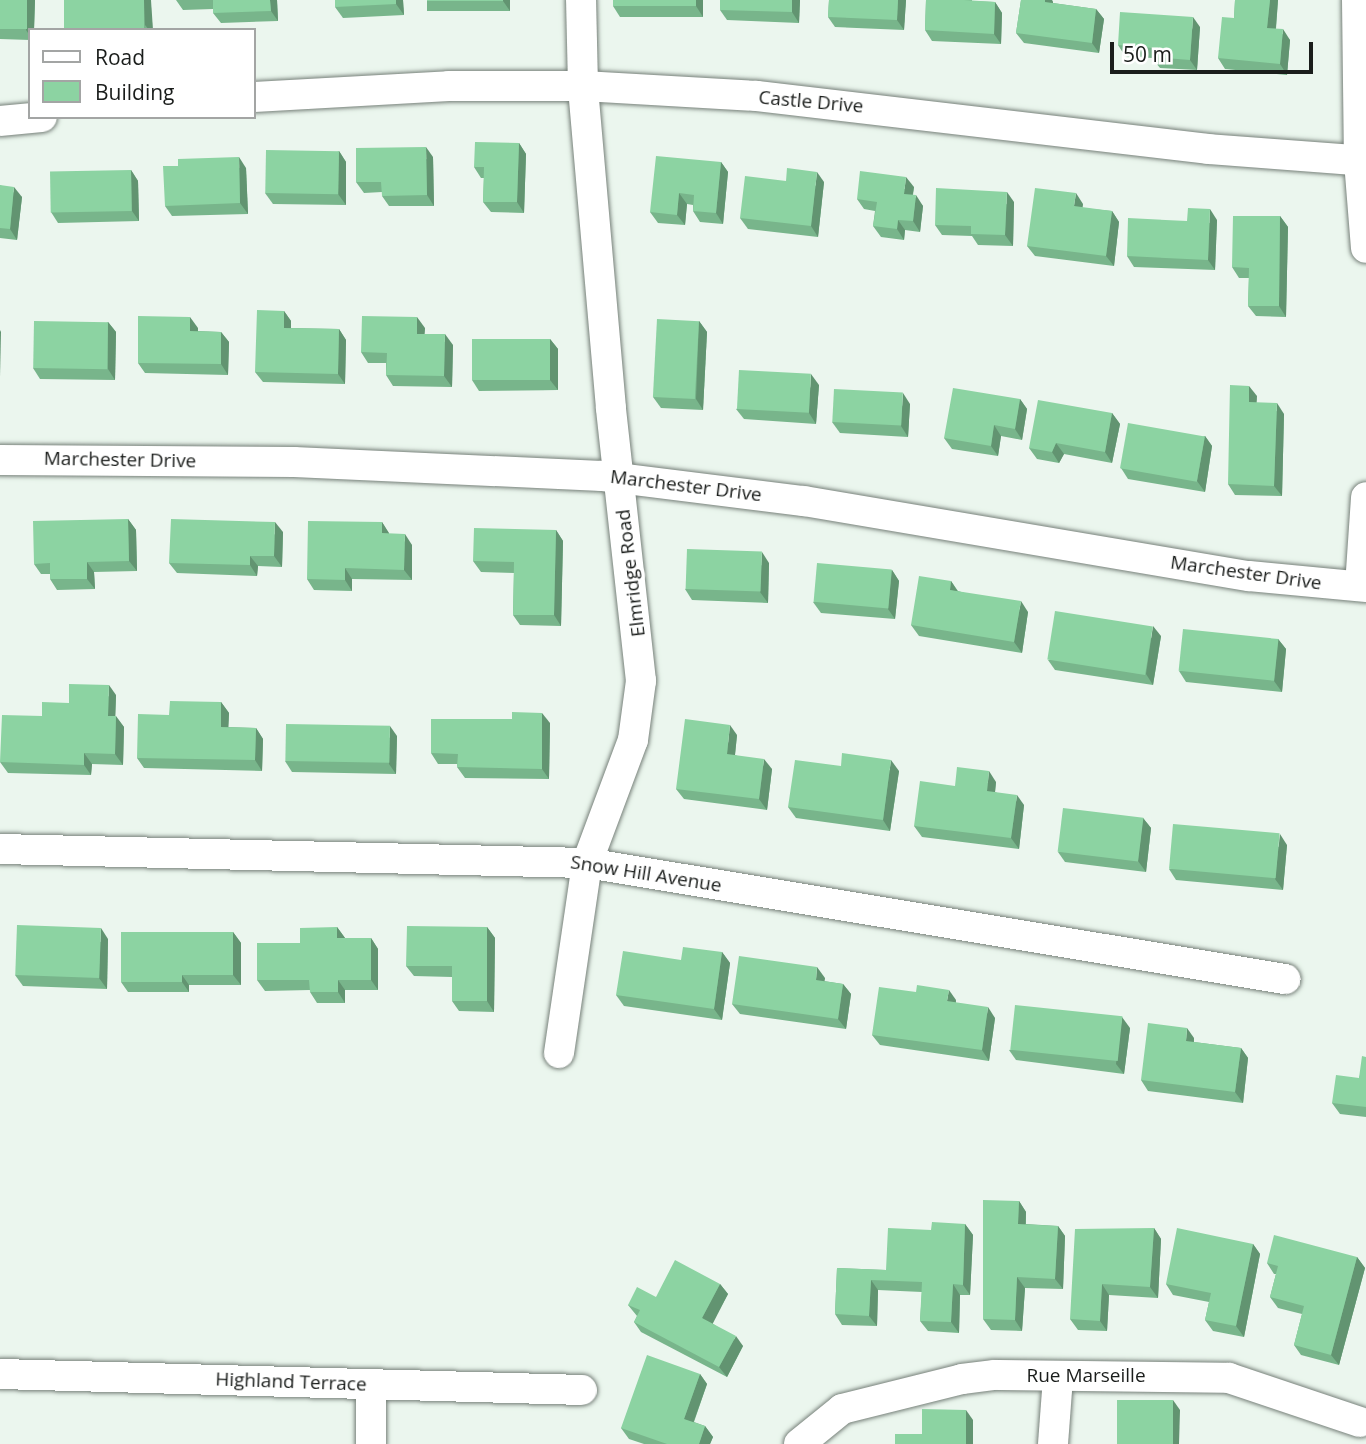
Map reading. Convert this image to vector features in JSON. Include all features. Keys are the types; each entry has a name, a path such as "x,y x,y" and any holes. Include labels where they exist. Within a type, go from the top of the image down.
{"street":[{"name":"Elmridge Road","path":"559,1053 587,863 633,740 640,707 640,652 620,479 583,86 581,0"},
{"path":"1357,0 1366,248"},
{"name":"Castle Drive","path":"256,97 449,86 583,86 770,98 1208,149 1362,161"},
{"path":"0,121 28,118"},
{"name":"Marchester Drive","path":"0,460 295,462 620,479 804,501 1249,576 1363,587"},
{"path":"1363,587 1366,497"},
{"name":"Snow Hill Avenue","path":"0,849 587,863 1285,979"},
{"name":"Highland Terrace","path":"0,1374 582,1390"},
{"name":"Rue Marseille","path":"799,1444 842,1409 874,1398 995,1375 1058,1378 1229,1378 1360,1423"},
{"path":"1053,1444 1058,1378"},
{"path":"371,1385 371,1444"}],"building":[{"path":"0,0 27,0 27,29 0,29"},
{"path":"64,0 144,0 144,28 64,28"},
{"path":"213,0 270,0 271,11 213,13"},
{"path":"335,0 396,0 396,4 335,7"},
{"path":"503,0 503,1 427,1"},
{"path":"613,0 696,0 696,6 613,6"},
{"path":"720,0 792,0 792,12 720,10"},
{"path":"829,0 898,0 897,20 828,17"},
{"path":"926,0 995,2 994,34 925,30"},
{"path":"1021,0 1045,0 1096,9 1092,43 1016,33"},
{"path":"1235,0 1270,0 1267,28 1283,29 1280,64 1218,58 1222,17 1234,18"},
{"path":"1120,12 1193,17 1190,60 1152,57 1153,48 1118,45"},
{"path":"475,142 519,143 517,202 483,202 484,167 474,167"},
{"path":"426,147 427,195 382,196 381,182 356,182 356,148"},
{"path":"266,150 339,151 338,194 265,193"},
{"path":"656,156 721,162 716,213 693,211 694,195 679,193 677,215 650,212"},
{"path":"239,157 240,203 165,206 163,166 178,166 178,159"},
{"path":"787,168 817,172 811,226 740,218 745,176 786,181"},
{"path":"131,170 132,211 51,212 50,171"},
{"path":"860,171 906,177 904,194 916,195 913,221 898,220 897,229 873,226 877,202 857,199"},
{"path":"0,185 14,187 10,229 0,228"},
{"path":"936,188 1007,192 1005,235 971,234 971,226 935,225"},
{"path":"1035,188 1076,193 1074,206 1112,211 1106,256 1027,246"},
{"path":"1188,208 1210,209 1208,260 1127,256 1128,218 1187,221"},
{"path":"1233,216 1280,216 1279,306 1248,306 1249,268 1232,267"},
{"path":"257,310 284,311 284,328 339,329 338,374 255,372"},
{"path":"138,316 190,317 190,331 221,332 221,364 138,363"},
{"path":"362,316 417,317 417,334 445,334 444,376 386,375 387,353 361,352"},
{"path":"657,319 699,321 695,399 653,397"},
{"path":"34,321 108,322 107,369 33,368"},
{"path":"472,339 550,339 550,380 472,380"},
{"path":"739,370 811,374 809,413 737,409"},
{"path":"1230,385 1249,386 1249,402 1277,403 1274,486 1228,484"},
{"path":"953,388 1020,399 1015,429 994,425 991,446 944,438"},
{"path":"834,389 903,393 901,426 832,422"},
{"path":"1038,400 1112,413 1105,452 1056,443 1052,452 1029,448"},
{"path":"1128,423 1205,437 1197,482 1120,468"},
{"path":"128,519 129,561 87,562 87,579 50,579 50,563 34,564 33,521"},
{"path":"171,519 275,522 274,556 250,556 250,565 169,563"},
{"path":"308,521 382,522 382,533 405,534 404,570 345,568 345,580 307,579"},
{"path":"474,528 556,530 554,615 513,615 514,562 473,561"},
{"path":"687,549 762,552 761,592 686,589"},
{"path":"817,563 892,570 888,608 814,602"},
{"path":"919,576 951,581 950,590 1021,601 1014,642 911,625"},
{"path":"1055,611 1153,626 1145,675 1047,659"},
{"path":"1183,629 1278,639 1274,681 1179,671"},
{"path":"69,684 109,685 108,716 116,716 115,754 84,753 84,765 0,762 2,715 42,716 42,702 69,703"},
{"path":"170,701 221,702 221,727 256,728 255,760 137,758 138,714 169,715"},
{"path":"512,712 542,713 542,769 457,767 458,754 431,753 431,719 512,719"},
{"path":"685,719 730,725 727,754 764,759 759,799 676,789"},
{"path":"286,724 390,726 389,763 285,761"},
{"path":"842,753 891,760 883,820 788,807 795,760 841,766"},
{"path":"957,767 989,771 987,791 1017,795 1011,838 914,826 920,781 955,786"},
{"path":"1063,808 1143,818 1138,862 1058,852"},
{"path":"1173,824 1280,833 1276,878 1169,869"},
{"path":"17,925 101,928 99,978 15,975"},
{"path":"407,926 487,927 487,1001 452,1001 452,966 406,966"},
{"path":"337,927 337,938 371,938 371,980 338,980 338,992 310,992 309,980 257,980 257,943 300,943 300,928"},
{"path":"121,932 233,932 233,975 182,975 182,982 121,982"},
{"path":"683,947 722,952 714,1009 616,995 623,951 681,960"},
{"path":"739,956 817,967 816,980 843,984 838,1019 732,1004"},
{"path":"917,985 949,990 947,1001 988,1007 982,1050 872,1035 879,987 916,992"},
{"path":"1015,1005 1122,1016 1118,1061 1010,1050"},
{"path":"1148,1023 1187,1028 1186,1041 1241,1048 1235,1092 1141,1080"},
{"path":"1362,1056 1366,1057 1366,1107 1332,1103 1336,1075 1359,1078"},
{"path":"983,1200 1019,1201 1018,1224 1058,1226 1055,1279 1017,1277 1015,1320 983,1319"},
{"path":"932,1222 965,1224 963,1285 953,1284 951,1322 920,1321 922,1282 871,1280 869,1316 835,1314 837,1268 886,1270 888,1228 931,1230"},
{"path":"1154,1228 1150,1287 1102,1284 1100,1321 1070,1319 1075,1229"},
{"path":"1177,1228 1253,1244 1236,1326 1205,1320 1211,1293 1166,1284"},
{"path":"1274,1235 1357,1257 1331,1355 1294,1345 1304,1306 1270,1297 1278,1266 1267,1263"},
{"path":"675,1260 720,1284 702,1318 736,1336 719,1367 634,1322 640,1310 628,1305 637,1287 656,1297"},
{"path":"647,1355 700,1374 684,1419 705,1426 699,1444 667,1444 621,1428"},
{"path":"1117,1400 1173,1400 1173,1444 1117,1444"},
{"path":"922,1409 966,1410 966,1444 895,1444 895,1434 922,1434"}]}
